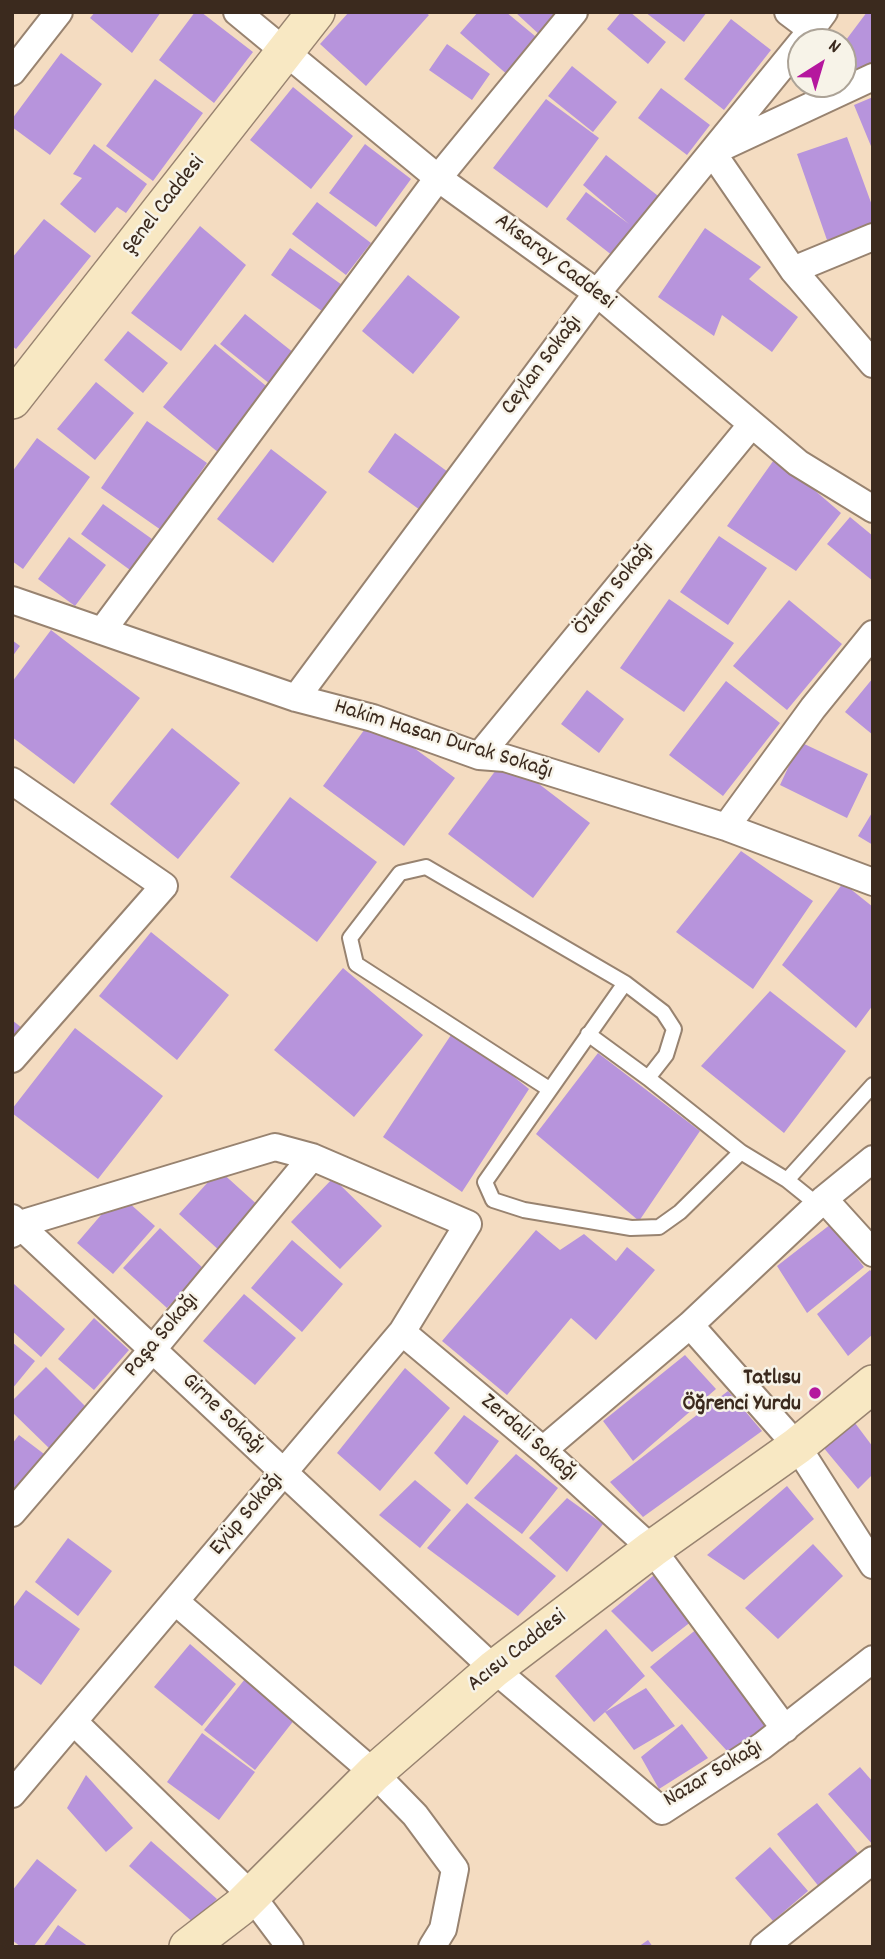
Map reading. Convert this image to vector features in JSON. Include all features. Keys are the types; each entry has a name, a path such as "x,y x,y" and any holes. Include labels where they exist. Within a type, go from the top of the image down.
{"street":[{"path":"12,72 59,12"},
{"name":"Aksaray Caddesi","path":"237,12 438,178 597,293 798,463 873,509"},
{"name":"Şenel Caddesi","path":"12,400 316,12"},
{"path":"102,631 438,178 574,12"},
{"path":"788,12 806,28"},
{"name":"Ceylan Sokağı","path":"296,698 597,293 787,60"},
{"path":"873,76 712,152 793,270 873,364"},
{"path":"793,270 873,237"},
{"name":"Özlem Sokağı","path":"479,756 752,424"},
{"name":"Hakim Hasan Durak Sokağı","path":"12,600 296,698 373,718 479,756 505,758 726,827 873,882"},
{"path":"726,827 813,708 873,634"},
{"path":"12,781 164,886 12,1059"},
{"path":"15,1225 275,1147 312,1157"},
{"name":"Eyüp Sokağı","path":"12,1794 402,1332 468,1224 312,1157"},
{"name":"Paşa Sokağı","path":"12,1513 153,1349 312,1157"},
{"path":"543,1450 690,1325 821,1203 873,1159"},
{"path":"821,1203 873,1253"},
{"name":"Girne Sokağı","path":"15,1225 153,1349 282,1473 494,1669"},
{"path":"690,1325 797,1446 873,1565"},
{"name":"Zerdali Sokağı","path":"402,1332 543,1450 652,1549 785,1729"},
{"name":"Acısu Caddesi","path":"188,1947 240,1907 374,1773 494,1669 652,1549 797,1446 873,1384"},
{"path":"176,1602 374,1773 415,1815 455,1869 443,1929 432,1947"},
{"name":"Nazar Sokağı","path":"494,1669 662,1811 762,1746 873,1659"},
{"path":"74,1722 251,1895 290,1947"},
{"path":"764,1947 873,1860"}],"lane":[{"path":"549,1088 356,964 350,937 400,873 426,867 625,983 663,1012 674,1029 666,1055 648,1078"},
{"path":"625,983 485,1182 493,1200 524,1210 631,1228 659,1227 680,1212 741,1152"},
{"path":"588,1034 741,1152 821,1203"},
{"path":"786,1180 873,1085"}],"building":[{"path":"95,12 161,12 132,53 90,18"},
{"path":"195,12 201,12 253,52 214,103 159,60"},
{"path":"349,12 425,12 429,15 366,86 320,44"},
{"path":"478,12 506,12 541,41 510,77 460,33"},
{"path":"515,12 564,12 542,37"},
{"path":"621,12 630,12 666,42 648,64 607,29"},
{"path":"645,12 707,12 684,42"},
{"path":"867,12 873,12 873,64 857,71 857,28"},
{"path":"731,19 771,50 724,110 684,79"},
{"path":"447,44 490,74 472,100 429,70"},
{"path":"61,53 102,84 50,155 12,127 12,119"},
{"path":"572,66 617,102 593,132 548,96"},
{"path":"155,79 203,113 153,181 106,146"},
{"path":"293,87 353,136 311,189 250,140"},
{"path":"661,88 710,125 687,155 638,118"},
{"path":"873,97 873,151 854,105"},
{"path":"546,99 599,138 547,208 493,168"},
{"path":"847,137 873,208 873,225 827,240 797,154"},
{"path":"94,144 147,184 126,213 117,207 95,233 60,204 82,178 73,174"},
{"path":"365,144 411,179 376,227 329,193"},
{"path":"606,155 662,199 613,256 566,219 586,192 629,224 583,185"},
{"path":"317,202 371,243 346,275 292,234"},
{"path":"44,219 91,256 16,349 12,346 12,258"},
{"path":"200,226 246,265 181,351 131,313"},
{"path":"705,228 761,267 749,279 798,317 772,352 722,315 714,336 658,297"},
{"path":"290,248 345,287 326,314 271,275"},
{"path":"408,275 460,317 413,374 362,331"},
{"path":"245,314 294,353 270,384 220,344"},
{"path":"128,331 168,363 143,393 104,360"},
{"path":"215,344 271,390 219,453 163,407"},
{"path":"96,382 134,413 95,460 57,429"},
{"path":"147,421 207,463 161,530 101,488"},
{"path":"395,433 448,472 420,510 368,472"},
{"path":"37,438 90,477 23,569 12,561 12,472"},
{"path":"271,449 327,492 273,563 217,519"},
{"path":"776,457 841,513 796,571 727,526"},
{"path":"103,504 152,539 130,570 81,534"},
{"path":"850,517 873,536 873,581 827,544"},
{"path":"719,536 767,568 728,625 680,592"},
{"path":"69,537 106,565 75,606 38,579"},
{"path":"669,599 734,643 684,712 620,668"},
{"path":"789,600 842,644 787,710 733,666"},
{"path":"51,630 140,698 74,784 12,737 12,682"},
{"path":"12,640 20,646 12,657"},
{"path":"873,678 873,735 845,712"},
{"path":"726,681 780,723 723,796 669,755"},
{"path":"587,690 624,719 599,753 561,724"},
{"path":"373,718 455,778 404,846 323,786"},
{"path":"172,728 240,783 178,859 110,804"},
{"path":"800,742 868,774 847,818 780,785"},
{"path":"505,758 590,823 533,898 448,834"},
{"path":"290,797 377,862 317,942 230,877"},
{"path":"873,811 873,845 858,836"},
{"path":"741,851 813,901 753,989 676,932"},
{"path":"843,883 873,907 873,1005 856,1028 782,965"},
{"path":"151,932 229,995 177,1060 99,996"},
{"path":"343,968 423,1035 354,1117 274,1050"},
{"path":"770,991 846,1051 784,1133 701,1066"},
{"path":"12,1020 22,1028 12,1040"},
{"path":"75,1028 163,1096 98,1179 12,1113 12,1109"},
{"path":"455,1029 529,1089 462,1192 383,1137"},
{"path":"598,1053 700,1131 639,1221 536,1134"},
{"path":"219,1170 261,1208 221,1252 179,1214"},
{"path":"333,1178 382,1226 340,1269 291,1222"},
{"path":"119,1194 155,1226 113,1274 77,1243"},
{"path":"831,1224 864,1267 807,1313 777,1266"},
{"path":"160,1228 204,1269 167,1308 123,1268"},
{"path":"536,1230 560,1250 584,1234 616,1261 627,1247 655,1270 596,1340 571,1318 507,1395 442,1341"},
{"path":"292,1240 343,1284 302,1332 251,1288"},
{"path":"870,1270 873,1273 873,1334 848,1356 817,1314"},
{"path":"14,1284 65,1329 41,1357 12,1331"},
{"path":"244,1294 296,1338 255,1385 203,1341"},
{"path":"94,1318 129,1350 94,1390 58,1359"},
{"path":"12,1342 35,1361 12,1389"},
{"path":"685,1355 716,1389 633,1461 603,1421"},
{"path":"46,1367 91,1412 52,1451 12,1412 12,1401"},
{"path":"405,1368 450,1408 380,1491 337,1453"},
{"path":"728,1391 762,1431 643,1517 610,1482"},
{"path":"464,1415 499,1441 467,1485 434,1453"},
{"path":"852,1419 873,1447 873,1474 858,1489 823,1447"},
{"path":"19,1435 48,1457 12,1493 12,1444"},
{"path":"516,1454 558,1488 522,1534 474,1498"},
{"path":"415,1480 451,1510 420,1548 379,1515"},
{"path":"787,1486 814,1519 744,1580 707,1555"},
{"path":"567,1498 603,1524 567,1572 529,1538"},
{"path":"467,1503 556,1576 518,1616 427,1548"},
{"path":"68,1538 112,1571 78,1616 35,1582"},
{"path":"813,1544 843,1576 778,1639 745,1608"},
{"path":"659,1571 692,1621 652,1652 611,1611"},
{"path":"26,1590 80,1629 41,1685 12,1664 12,1609"},
{"path":"698,1628 770,1723 728,1752 650,1667"},
{"path":"606,1629 645,1676 594,1722 555,1676"},
{"path":"190,1644 236,1684 202,1726 154,1687"},
{"path":"245,1679 295,1719 255,1770 204,1730"},
{"path":"646,1688 675,1726 634,1750 605,1712"},
{"path":"682,1724 708,1758 659,1789 641,1757"},
{"path":"202,1733 255,1772 219,1820 167,1782"},
{"path":"860,1767 873,1782 873,1845 828,1794"},
{"path":"86,1775 133,1828 106,1852 67,1808"},
{"path":"817,1803 860,1856 820,1888 777,1834"},
{"path":"151,1841 217,1899 195,1924 129,1866"},
{"path":"770,1847 808,1891 773,1921 735,1878"},
{"path":"37,1859 77,1890 33,1947 21,1947 12,1940 12,1891"},
{"path":"58,1925 89,1947 43,1947"},
{"path":"648,1940 653,1947 638,1947"}],"place":[{"name":"Tatlısu Öğrenci Yurdu","path":"815,1393"}]}
